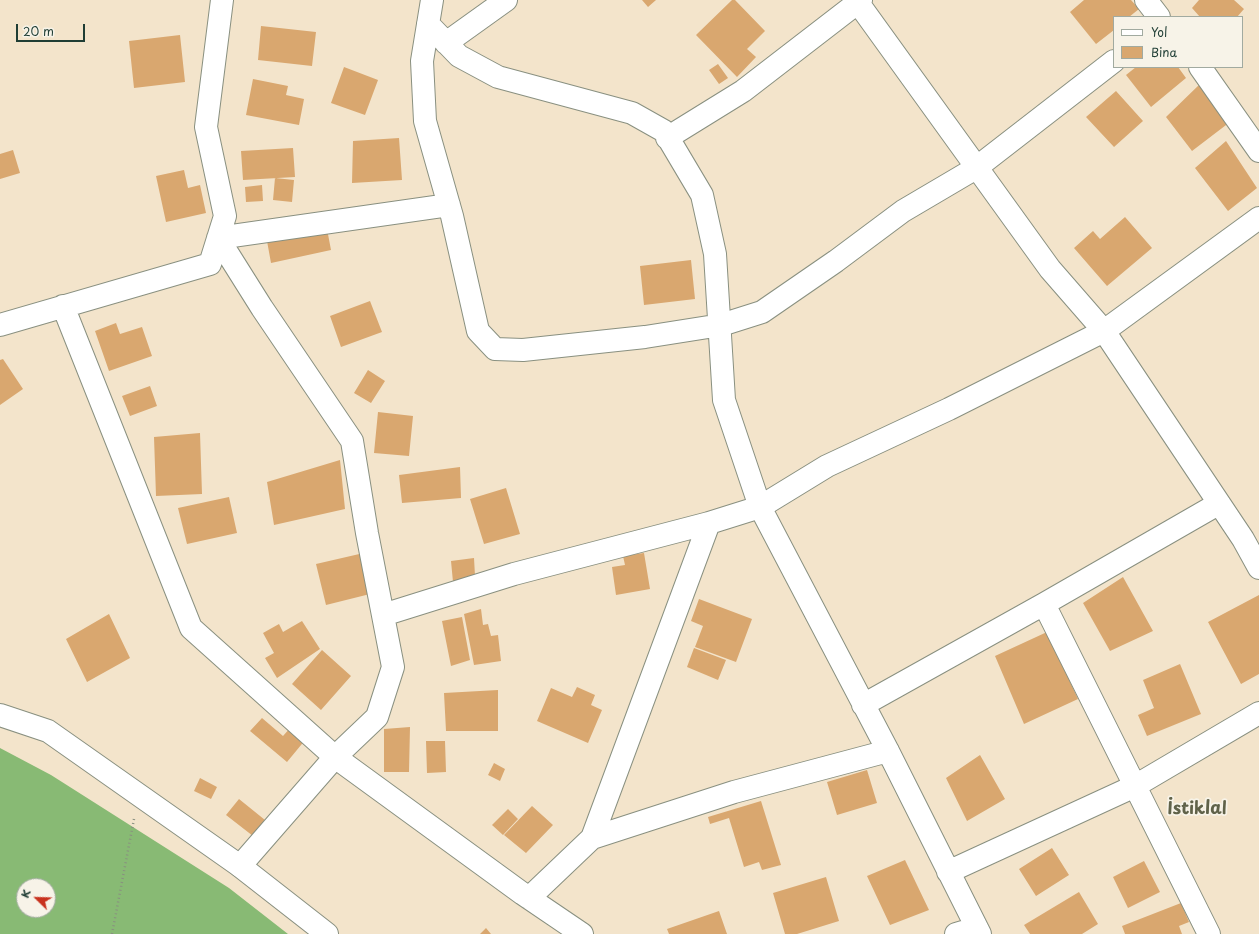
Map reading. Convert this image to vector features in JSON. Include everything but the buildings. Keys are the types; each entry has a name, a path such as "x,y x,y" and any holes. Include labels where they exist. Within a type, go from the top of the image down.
{"street":[{"path":"0,325 210,264 225,216 206,127 222,0"},
{"path":"432,0 422,60 425,121 449,205 478,331 495,349 523,350 645,337 721,325 762,312 836,261 904,210 976,168 1113,62"},
{"path":"446,43 506,0"},
{"path":"1146,0 1158,16"},
{"path":"667,138 743,91 858,1 976,168 1050,269 1104,331 1218,504 1243,539 1259,568"},
{"path":"428,24 459,56 498,77 632,114 664,132 702,195 715,254 721,325 724,400 760,507 888,751 948,872 971,932"},
{"path":"1201,68 1259,151"},
{"path":"218,238 449,205"},
{"path":"383,615 514,574 709,523 760,507 827,466 949,409 1104,331 1259,218"},
{"path":"218,238 352,441 367,533 393,667 377,716 335,757 240,866"},
{"path":"63,306 191,628 335,757 529,898 582,934"},
{"path":"863,705 1044,604 1218,504"},
{"path":"592,838 709,523"},
{"path":"1044,604 1209,934"},
{"path":"948,872 1134,786 1259,713"},
{"path":"0,715 48,731 240,866 327,934"},
{"path":"529,898 592,838 734,792 888,751"}],"path":[{"path":"112,934 139,795"}],"green space":[{"path":"0,748 51,775 229,888 288,934 0,934"}],"district":[{"name":"İstiklal","path":"1197,809"}]}
